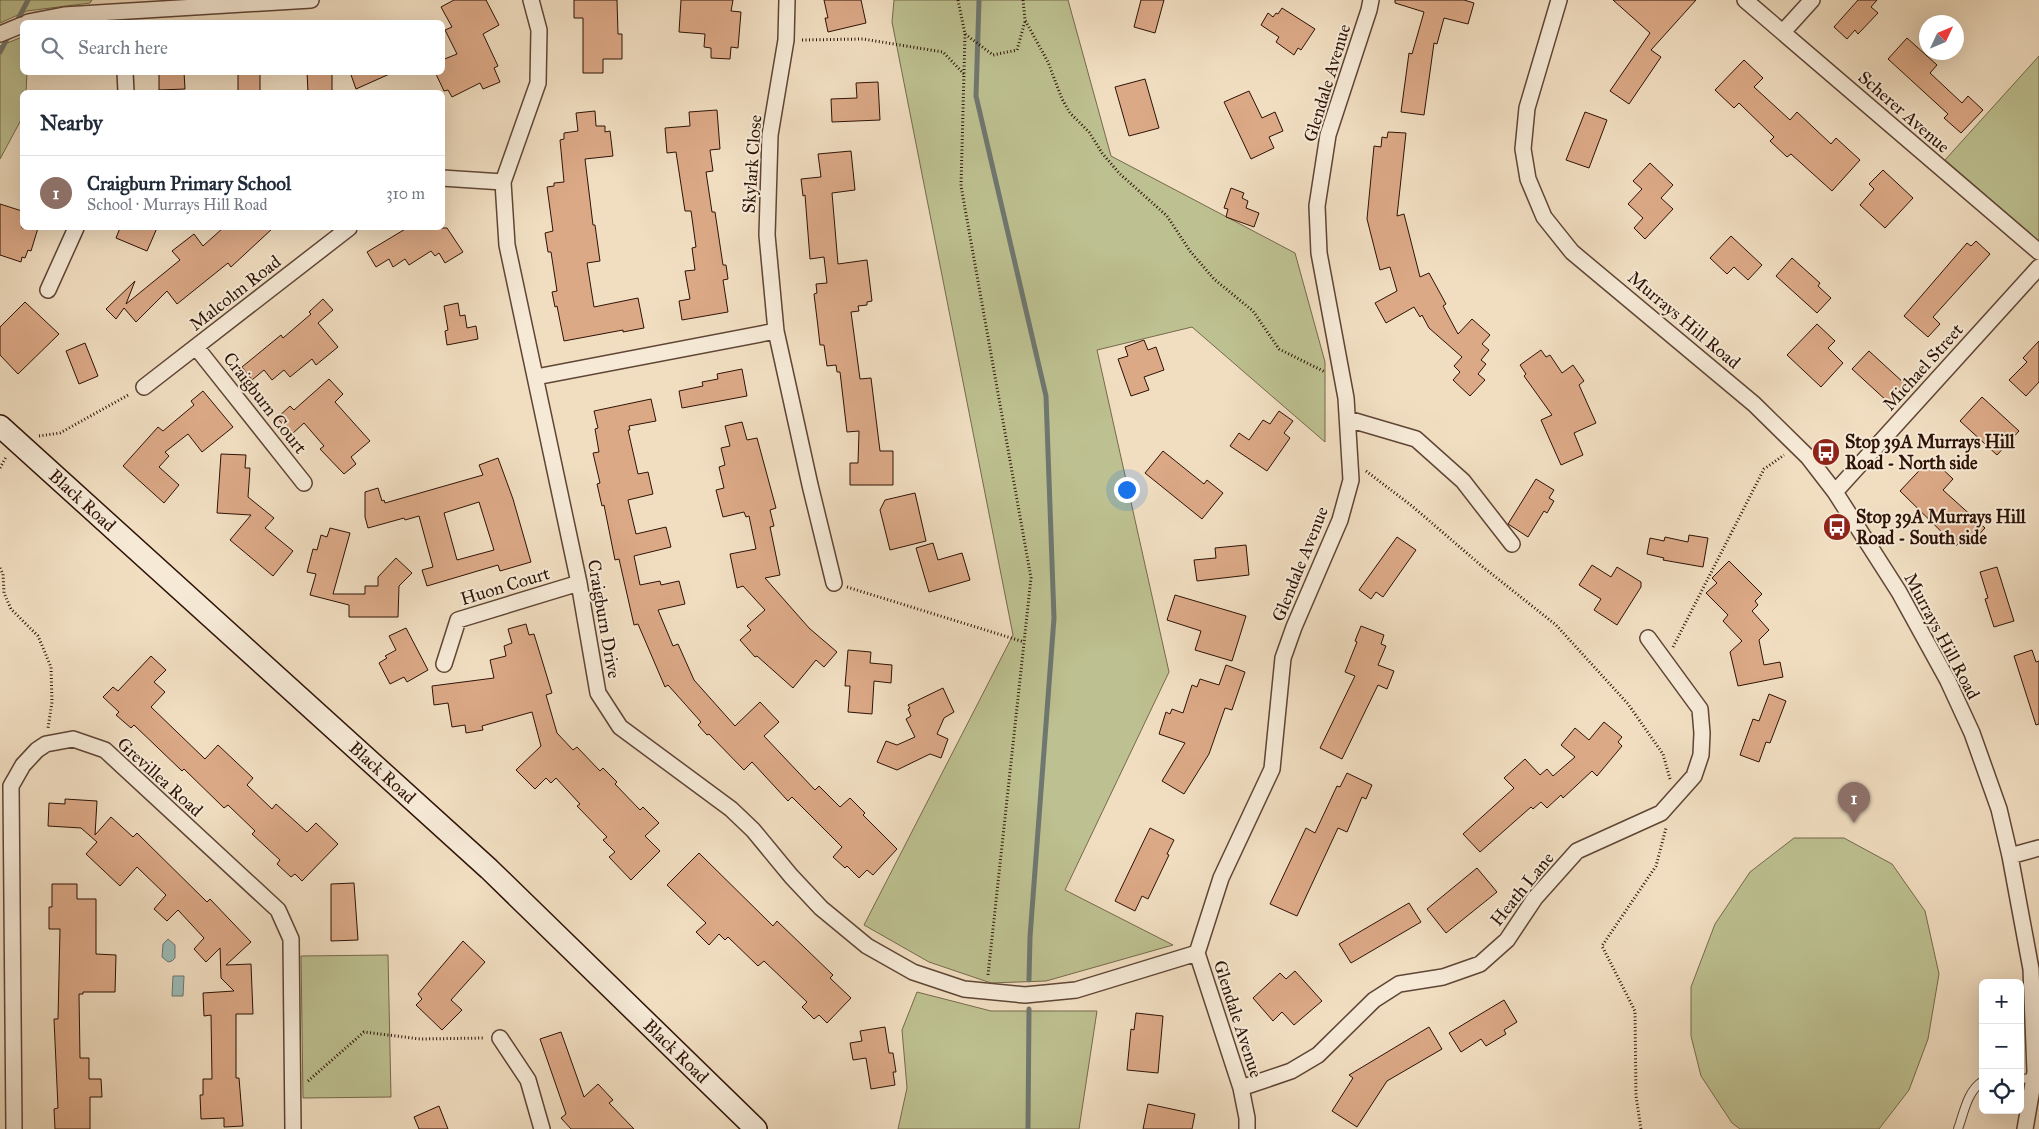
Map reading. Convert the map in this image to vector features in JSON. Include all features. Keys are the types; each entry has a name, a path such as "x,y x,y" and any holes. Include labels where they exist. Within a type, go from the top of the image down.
{"main road":[{"name":"Black Road","path":"0,426 489,869 756,1129"}],"street":[{"path":"38,20 64,15 311,0"},
{"name":"Craigburn Drive","path":"531,0 540,30 538,83 502,182 507,245 579,584 598,693 620,727 731,809 753,830 791,876 821,908 867,946 913,972 964,989 1025,995 1076,990 1197,953"},
{"name":"Skylark Close","path":"787,0 786,40 770,135 767,226 776,331 834,584"},
{"name":"Glendale Avenue","path":"1247,1129 1247,1118 1241,1088 1197,953 1221,878 1272,769 1283,658 1294,627 1340,520 1351,480 1348,419 1343,381 1319,253 1317,206 1328,135 1371,0"},
{"name":"Murrays Hill Road","path":"1559,0 1527,108 1524,149 1528,179 1544,216 1572,252 1754,404 1796,446 1835,492 1899,592 1948,681 1972,733 1999,809 2010,856 2031,969 2025,1129"},
{"name":"Scherer Avenue","path":"1745,0 2039,252"},
{"path":"1783,32 1812,0"},
{"path":"0,34 20,26"},
{"path":"125,75 126,90"},
{"path":"445,178 502,182"},
{"path":"48,290 75,230"},
{"name":"Malcolm Road","path":"144,387 346,230"},
{"name":"Michael Street","path":"1835,492 2039,267"},
{"path":"536,377 776,331"},
{"name":"Craigburn Court","path":"196,347 304,483"},
{"path":"1348,419 1416,439 1462,482 1512,544"},
{"name":"Huon Court","path":"444,664 458,620 579,584"},
{"name":"Heath Lane","path":"1241,1088 1290,1071 1318,1055 1374,1000 1399,984 1443,977 1480,964 1507,940 1536,898 1577,852 1661,813 1694,776 1701,755 1702,733 1700,709 1648,638"},
{"name":"Grevillea Road","path":"46,744 74,739 105,750 278,910 291,939 293,1129"},
{"path":"14,1129 6,872 11,786 23,765 37,750 46,744"},
{"path":"2010,856 2039,848"},
{"path":"500,1038 528,1080 542,1129"}],"lane":[{"path":"1958,1129 1970,1096 1979,1084"}],"path":[{"path":"958,0 965,34 962,186 1031,578 987,991"},
{"path":"965,34 993,55 1017,50 1025,20 1023,0"},
{"path":"1025,20 1048,62 1070,113 1088,132 1119,173 1167,216 1190,251 1214,279 1253,311 1279,349 1343,381"},
{"path":"786,40 863,40 943,52 964,74"},
{"path":"16,440 60,433 144,387"},
{"path":"1665,662 1764,469 1796,446"},
{"path":"1350,458 1412,506 1556,626 1628,704 1663,754 1676,796 1656,866 1602,946 1635,1011 1636,1096 1641,1129"},
{"path":"0,568 3,574 4,593 11,609 38,636 51,667 52,702 46,744"},
{"path":"834,584 1024,642"},
{"path":"292,1095 364,1032 420,1039 500,1038"}],"green space":[{"path":"0,0 92,0 90,3 27,11 0,23"},
{"path":"894,0 1068,0 1111,156 1295,253 1325,362 1325,442 1192,327 1097,350 1169,672 1065,890 1173,945 1046,981 991,983 929,962 864,925 1013,635 892,22"},
{"path":"20,38 20,75 27,75 26,90 20,90 20,122 0,159 0,46"},
{"path":"2039,56 2039,241 1945,160"},
{"path":"1794,838 1844,838 1892,864 1925,911 1939,974 1928,1039 1909,1090 1879,1129 1740,1129 1732,1123 1701,1076 1691,1036 1691,987 1715,924 1750,872"},
{"path":"388,955 391,1097 303,1098 301,956"},
{"path":"917,992 991,1011 1097,1011 1079,1129 898,1129 907,1088 902,1030"}],"water":[{"path":"168,939 175,945 175,958 168,962 162,957 163,944"},
{"path":"173,976 184,976 183,996 172,996"}],"building":[{"path":"454,0 486,0 499,25 483,34 498,66 494,68 500,82 483,89 480,83 452,97 448,90 444,90 436,75 445,75 445,59 457,54 445,30 452,27 441,7"},
{"path":"574,0 617,0 618,34 622,34 622,59 603,59 603,73 583,73 583,18 574,18"},
{"path":"681,0 733,0 731,11 741,12 738,48 731,47 730,59 711,58 711,48 704,47 705,34 679,32"},
{"path":"824,0 861,0 866,23 828,32 825,18 828,18"},
{"path":"1141,0 1164,0 1155,33 1134,27"},
{"path":"1395,0 1464,0 1474,3 1468,24 1444,18 1437,44 1434,43 1424,115 1401,112 1409,53 1412,54 1424,12 1395,3"},
{"path":"1613,0 1696,0 1651,50 1661,57 1629,104 1610,91 1650,33"},
{"path":"1858,0 1877,0 1871,7 1878,13 1858,34 1855,30 1847,39 1834,27"},
{"path":"1282,8 1315,29 1301,50 1298,48 1294,55 1276,42 1279,37 1261,25 1268,13 1273,17"},
{"path":"1907,38 1919,49 1919,60 1931,60 1937,65 1930,73 1962,103 1968,96 1983,110 1961,133 1944,118 1948,114 1888,59"},
{"path":"1744,60 1763,78 1754,87 1790,120 1797,112 1831,144 1836,138 1860,160 1832,191 1791,154 1787,157 1770,141 1774,137 1739,103 1734,108 1715,90"},
{"path":"159,75 184,75 185,89 159,90"},
{"path":"238,75 260,75 260,90 238,90"},
{"path":"307,75 332,75 332,90 308,90"},
{"path":"351,75 387,75 356,89"},
{"path":"1145,79 1159,128 1129,136 1115,87"},
{"path":"878,82 880,120 832,122 831,99 857,98 856,83"},
{"path":"1249,91 1262,118 1275,112 1283,131 1269,137 1274,148 1251,159 1224,102"},
{"path":"717,110 720,149 710,150 713,171 706,172 712,212 715,212 723,265 726,265 728,279 723,280 728,312 682,320 679,301 690,299 685,271 695,270 692,248 696,247 691,211 685,211 676,152 667,153 665,128 690,126 689,112"},
{"path":"595,111 596,126 605,126 605,132 610,131 613,156 585,159 593,225 595,225 600,261 587,263 594,307 638,298 644,328 564,341 557,306 555,307 552,292 557,291 551,252 548,252 545,233 553,231 547,187 554,186 554,183 564,182 560,140 564,139 564,133 578,131 576,113"},
{"path":"1585,112 1607,120 1589,168 1566,160"},
{"path":"1388,132 1406,133 1397,216 1404,214 1420,277 1429,273 1446,304 1443,306 1458,334 1472,319 1490,335 1482,344 1489,350 1481,360 1486,364 1478,374 1485,380 1470,396 1453,380 1460,372 1454,366 1462,357 1429,328 1422,315 1420,317 1414,307 1386,323 1375,303 1397,291 1390,267 1380,270 1367,219 1374,146 1381,147 1382,137 1387,138"},
{"path":"851,151 855,190 832,193 838,264 867,260 872,301 867,302 867,305 858,306 859,311 851,312 860,379 871,378 880,451 893,451 893,485 850,485 850,463 858,463 859,431 847,432 840,372 837,372 836,365 827,366 824,345 820,345 814,294 817,293 816,284 827,283 824,257 810,259 805,195 803,196 801,179 821,177 818,154"},
{"path":"1650,163 1673,185 1661,198 1673,209 1645,239 1634,228 1643,218 1628,204 1642,189 1633,181"},
{"path":"1883,170 1913,198 1885,228 1860,205 1874,189 1869,184"},
{"path":"1231,188 1244,193 1242,198 1248,201 1246,208 1259,213 1254,227 1226,217 1228,209 1224,208"},
{"path":"0,204 20,210 20,230 37,230 31,251 28,250 25,258 22,257 21,262 0,255"},
{"path":"447,228 463,252 445,263 439,253 435,256 431,251 409,265 405,259 393,267 389,259 376,267 367,252 404,230 445,230"},
{"path":"119,230 156,230 147,251 116,238"},
{"path":"221,230 271,230 231,267 228,263 177,304 167,291 136,322 124,308 116,319 106,309 135,281 126,304 180,260 172,251 194,234 203,246"},
{"path":"1731,236 1762,265 1748,280 1734,267 1727,274 1710,258"},
{"path":"1976,241 1990,254 1933,317 1940,324 1928,337 1904,316 1967,243 1971,246"},
{"path":"1792,258 1820,283 1818,286 1831,298 1817,313 1776,276"},
{"path":"323,299 333,310 318,323 338,347 316,365 312,359 290,377 284,370 272,380 264,370 252,380 242,367 281,335 283,338 311,314 309,312"},
{"path":"25,302 59,334 18,374 0,355 0,327"},
{"path":"458,303 460,316 465,315 467,328 476,326 478,339 447,345 445,331 448,330 444,306"},
{"path":"1817,324 1835,341 1828,348 1843,363 1821,387 1787,355"},
{"path":"1144,340 1148,350 1156,347 1164,370 1144,377 1149,390 1131,396 1118,359 1128,356 1125,347"},
{"path":"2039,341 2039,382 2026,396 2009,380 2027,362 2023,358"},
{"path":"85,343 98,376 79,384 66,351"},
{"path":"1541,350 1546,357 1550,355 1562,373 1573,365 1584,381 1579,385 1596,423 1574,433 1583,455 1561,465 1541,420 1552,415 1524,376 1526,374 1520,365"},
{"path":"1869,351 1905,384 1888,402 1852,369"},
{"path":"742,369 747,396 682,408 679,391 703,386 702,382 718,379 717,374"},
{"path":"329,379 343,394 335,402 370,441 351,457 356,464 344,474 320,449 324,446 304,423 292,434 277,418 290,406 294,410"},
{"path":"203,391 233,427 202,452 188,434 165,452 169,456 159,467 179,485 164,503 123,466 158,427 163,431 194,405 191,401"},
{"path":"1982,397 2019,431 1997,455 1960,421"},
{"path":"651,399 656,421 629,426 630,430 628,430 638,474 648,472 653,494 628,500 636,534 666,527 671,547 634,556 640,585 660,581 661,585 679,581 685,604 658,610 673,646 678,644 694,680 735,726 760,702 779,722 764,736 815,790 819,786 840,807 850,798 865,813 863,815 897,849 873,875 867,870 859,878 847,866 845,868 833,857 842,847 792,797 788,801 752,762 744,770 709,734 707,735 698,725 701,722 668,685 665,687 638,624 634,625 619,559 615,560 604,505 602,506 597,484 600,483 593,453 599,452 595,429 598,428 594,411"},
{"path":"1279,411 1293,421 1284,433 1290,438 1267,471 1230,446 1239,433 1249,440 1263,420 1270,424"},
{"path":"742,422 747,440 757,438 776,508 770,510 774,526 770,527 780,575 765,578 809,628 837,652 824,667 816,660 793,688 757,656 755,657 740,640 751,630 747,626 765,610 743,586 737,588 730,554 756,549 749,516 746,517 744,512 723,517 716,490 724,488 719,467 725,465 721,448 730,446 725,426"},
{"path":"1163,451 1204,484 1207,480 1223,493 1202,519 1145,473"},
{"path":"221,454 246,455 245,468 250,468 248,497 274,518 265,528 293,551 273,576 230,540 251,515 217,513"},
{"path":"498,458 513,499 531,562 500,571 498,565 427,586 422,570 433,567 419,516 368,528 365,517 365,492 378,488 382,501 384,500 385,503 483,475 479,465","holes":["479,502 494,550 457,560 444,513"]},
{"path":"1931,458 1953,479 1943,490 1985,528 1970,544 1963,538 1956,546 1900,491"},
{"path":"1536,479 1554,490 1549,498 1554,501 1547,513 1544,511 1528,537 1508,524"},
{"path":"915,493 926,541 890,550 880,510 885,500"},
{"path":"330,528 350,533 333,594 365,594 365,586 378,586 378,577 396,558 412,573 399,586 398,617 349,617 349,605 310,595 316,574 307,572 313,549 317,550 321,535 327,537"},
{"path":"1689,535 1708,538 1703,567 1663,560 1664,558 1647,554 1650,538 1664,541 1665,537 1688,542"},
{"path":"1397,537 1416,550 1383,597 1376,592 1371,599 1359,590"},
{"path":"933,543 938,560 962,553 970,580 929,592 916,548"},
{"path":"1246,545 1249,575 1197,581 1194,560 1216,558 1215,548"},
{"path":"1729,561 1762,594 1755,601 1758,605 1752,611 1769,630 1759,640 1764,665 1780,662 1783,677 1738,686 1730,652 1742,641 1723,621 1728,615 1706,593 1717,583 1712,578"},
{"path":"1592,565 1611,577 1617,567 1641,582 1641,587 1617,625 1594,610 1601,599 1579,585"},
{"path":"1997,567 2014,621 1994,627 1985,599 1988,598 1980,572"},
{"path":"1175,595 1246,616 1232,661 1195,650 1201,631 1167,620"},
{"path":"526,624 529,635 534,634 552,693 546,695 557,733 573,750 577,747 600,771 603,768 617,782 615,784 640,810 643,807 659,823 645,836 660,851 631,880 609,857 615,852 603,840 607,837 577,806 580,804 556,778 551,783 546,778 535,789 516,770 541,746 532,712 482,726 483,730 466,733 465,725 452,727 448,703 434,705 432,686 494,678 490,660 506,656 504,646 512,643 508,629"},
{"path":"1361,626 1384,635 1381,644 1386,646 1378,665 1394,671 1387,689 1378,685 1342,759 1320,748 1355,676 1345,672"},
{"path":"406,628 428,670 407,682 404,677 390,684 379,663 387,658 385,656 396,650 389,636"},
{"path":"848,650 871,652 870,663 892,665 891,683 874,681 872,714 848,712 850,686 845,686"},
{"path":"2032,650 2036,662 2039,661 2039,724 2036,725 2014,656"},
{"path":"151,656 166,670 154,682 165,692 151,707 205,759 218,745 253,778 247,785 272,809 276,804 307,832 316,823 338,844 302,881 295,874 291,877 277,864 280,860 252,834 255,831 228,805 224,808 184,769 182,771 134,725 131,728 116,715 119,712 103,697 113,687 118,691"},
{"path":"1226,665 1245,672 1232,710 1225,708 1209,754 1184,794 1162,781 1185,743 1159,734 1166,712 1170,714 1172,709 1183,713 1192,685 1197,687 1200,679 1219,685"},
{"path":"943,688 954,712 944,718 937,734 948,739 941,758 930,754 897,770 877,762 886,741 897,745 915,737 906,719 911,716 908,705"},
{"path":"1769,694 1786,701 1770,743 1766,742 1759,762 1740,755 1753,719 1759,721"},
{"path":"1604,722 1622,737 1618,742 1622,746 1597,776 1592,771 1563,798 1561,795 1547,808 1541,802 1533,809 1531,807 1480,852 1463,834 1514,788 1504,778 1525,759 1540,775 1547,769 1553,776 1575,757 1561,745 1575,728 1589,740"},
{"path":"1347,773 1372,785 1366,799 1362,797 1347,832 1338,828 1297,916 1270,904 1306,828 1315,833 1337,786 1340,787"},
{"path":"65,799 97,801 95,835 111,817 133,837 137,833 207,902 210,899 251,942 226,965 251,964 253,1014 236,1014 236,1078 239,1078 243,1126 224,1127 224,1118 201,1119 200,1095 203,1095 203,1079 212,1079 211,1015 204,1016 203,993 234,991 221,978 220,948 206,962 194,949 204,938 178,910 167,921 154,909 166,895 137,867 120,886 86,854 97,842 81,828 48,826 49,803 65,804"},
{"path":"1150,828 1174,840 1148,899 1142,896 1135,911 1115,901"},
{"path":"699,853 773,926 777,921 833,975 830,978 851,998 827,1023 819,1015 814,1019 802,1007 807,1002 764,961 758,966 728,937 725,940 719,934 709,945 696,932 706,923 667,885"},
{"path":"1477,868 1497,892 1446,933 1427,909"},
{"path":"354,883 358,940 331,941 331,884"},
{"path":"52,884 77,884 77,899 96,899 96,954 116,955 115,992 83,992 83,994 79,994 80,1058 89,1058 89,1079 101,1079 102,1097 90,1097 90,1129 55,1129 54,1109 58,1108 54,1019 58,1019 60,929 49,929 49,907 52,907"},
{"path":"1409,903 1421,922 1351,963 1339,944"},
{"path":"463,941 485,962 451,1000 462,1010 442,1030 416,1005 422,999 418,994"},
{"path":"1295,971 1322,1001 1294,1025 1282,1012 1273,1021 1253,998 1280,973 1286,979"},
{"path":"1504,1000 1517,1022 1504,1030 1506,1034 1486,1046 1481,1039 1461,1052 1449,1033"},
{"path":"1136,1013 1163,1016 1158,1073 1127,1070 1131,1029 1134,1030"},
{"path":"885,1027 889,1053 893,1053 896,1072 893,1072 895,1085 871,1089 866,1058 853,1060 850,1043 862,1041 860,1031"},
{"path":"1429,1027 1442,1049 1387,1081 1357,1127 1332,1111 1353,1078 1349,1075"},
{"path":"561,1032 584,1097 598,1084 613,1100 609,1103 634,1129 571,1129 561,1118 566,1114 540,1039"},
{"path":"1148,1104 1195,1114 1192,1129 1143,1129"},
{"path":"439,1106 448,1129 419,1129 414,1117"}],"waterway":[{"path":"16,23 28,0"},
{"path":"979,0 976,96 1046,396 1054,618 1030,937 1029,980"},
{"path":"0,52 9,35"},
{"path":"1028,1129 1029,1009"}],"place":[{"name":"Stop 39A Murrays Hill Road - North side","path":"1826,452"},
{"name":"Stop 39A Murrays Hill Road - South side","path":"1837,527"},
{"name":"Craigburn Primary School","path":"1854,823"}]}
